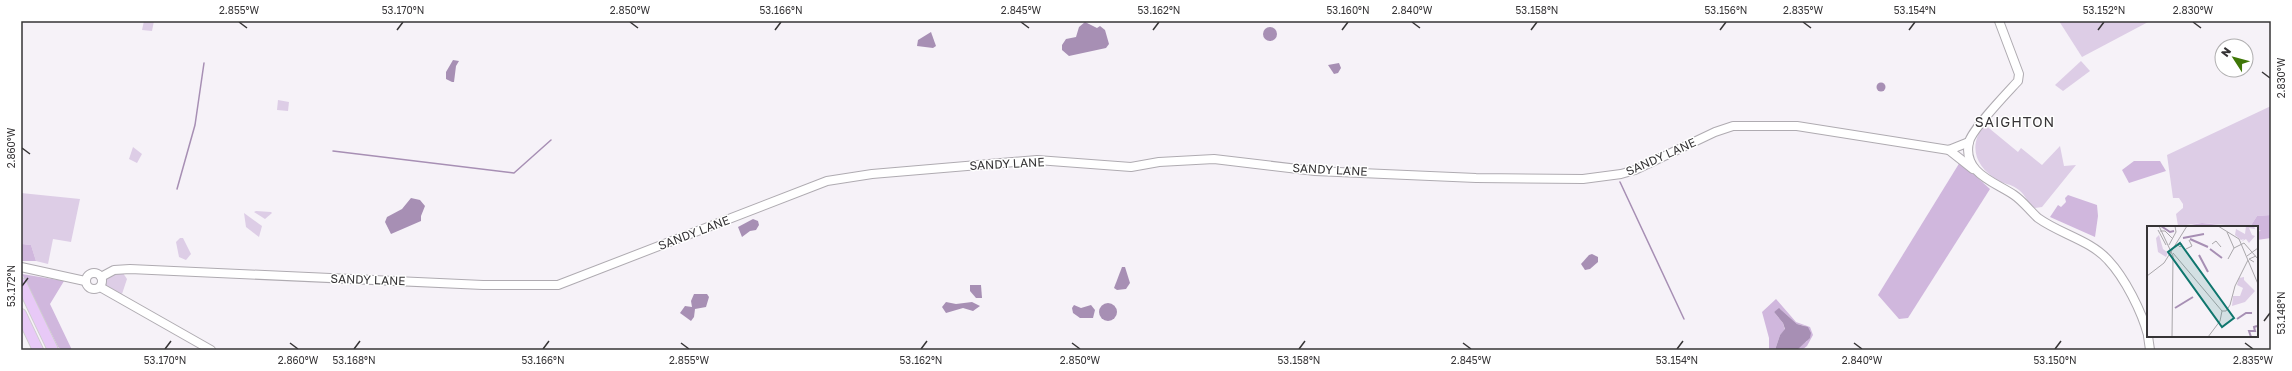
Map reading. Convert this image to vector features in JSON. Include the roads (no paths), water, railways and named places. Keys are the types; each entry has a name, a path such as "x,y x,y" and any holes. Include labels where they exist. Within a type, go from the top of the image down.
{"highway":[{"path":"21,283 53,350"},
{"path":"21,314 38,350"}],"street":[{"path":"1976,171 1970,157 1969,142 1978,127 2018,80 2020,74 1999,21"},
{"name":"SANDY LANE","path":"101,277 114,270 130,269 483,285 558,286 827,181 872,174 1037,160 1131,167 1159,162 1214,159 1315,171 1476,178 1583,179 1621,174 1635,170 1715,132 1733,126 1797,126 1949,150"},
{"path":"1949,150 1969,142"},
{"path":"1949,150 1990,182 2015,195 2039,218 2095,250 2108,260 2132,296 2144,320 2147,331"},
{"path":"21,267 85,281 90,289 100,287 211,350"},
{"path":"85,281 87,276 93,273 101,277 102,281 100,287"},
{"path":"2148,337 2150,350"}],"waterway":[{"path":"177,189 195,125 204,63"},
{"path":"333,151 514,173 551,140"},
{"path":"1620,182 1684,319"}],"district":[{"name":"SAIGHTON","path":"2015,122"}]}
